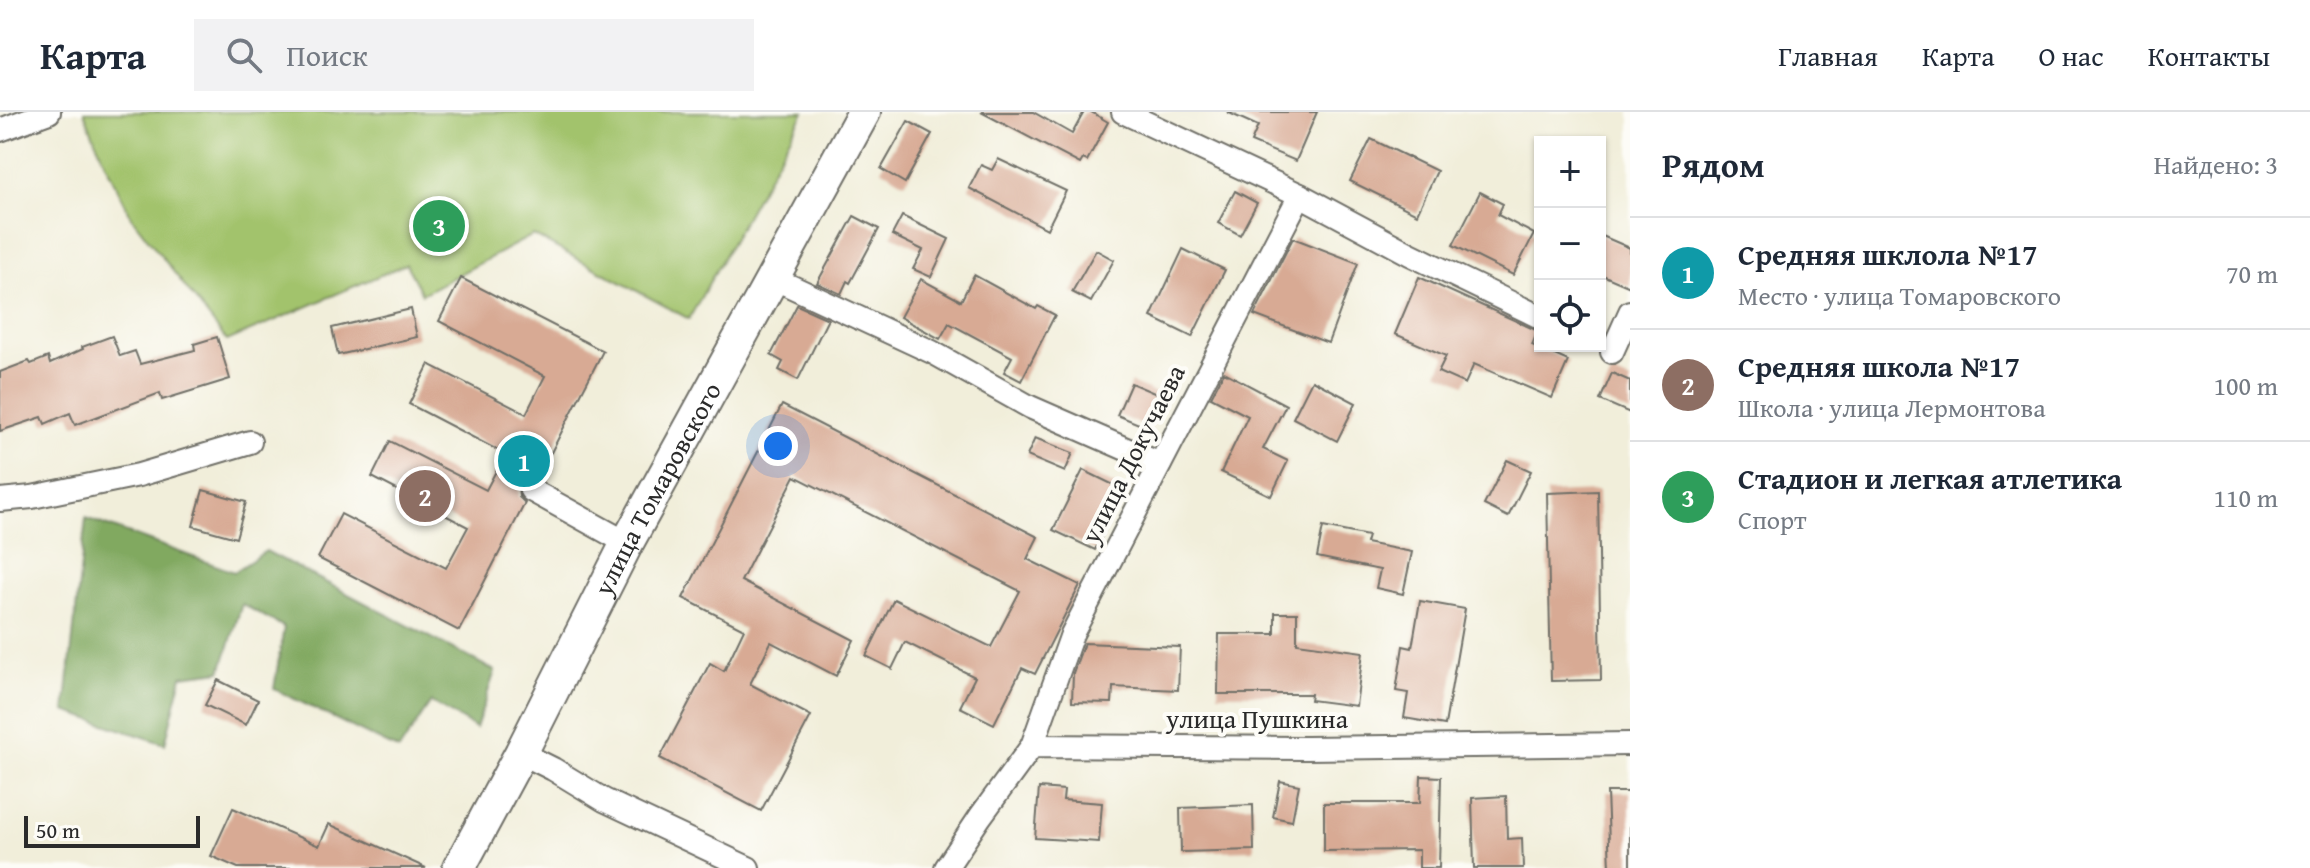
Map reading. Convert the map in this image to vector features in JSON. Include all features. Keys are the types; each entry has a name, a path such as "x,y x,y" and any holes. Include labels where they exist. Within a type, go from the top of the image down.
{"street":[{"path":"0,130 49,112"},
{"name":"улица Томаровского","path":"459,868 627,543 864,112"},
{"path":"1123,112 1300,195 1410,254 1534,314"},
{"name":"улица Докучаева","path":"1032,746 1072,634 1300,195"},
{"path":"773,278 932,352 1030,407 1160,464"},
{"path":"1614,353 1630,312"},
{"path":"0,500 32,497 139,475 250,442"},
{"path":"531,490 627,543"},
{"name":"улица Пушкина","path":"1032,746 1306,748 1630,744"},
{"path":"946,868 1032,746"},
{"path":"521,753 604,800 748,868"}],"green space":[{"path":"84,112 804,112 689,319 533,235 422,294 406,264 227,341 132,218"},
{"path":"86,518 234,572 266,551 495,671 476,728 431,702 399,750 274,689 284,627 242,604 221,671 182,676 165,744 65,711"}],"building":[{"path":"981,112 1033,112 1072,134 1084,112 1091,112 1108,122 1087,161 1083,159 1080,164"},
{"path":"1227,112 1317,112 1296,161 1251,142 1258,126"},
{"path":"908,121 932,134 905,183 881,169"},
{"path":"1371,139 1437,171 1417,214 1350,181"},
{"path":"998,159 1066,191 1047,229 969,188 981,165 992,170"},
{"path":"1235,191 1257,203 1240,235 1218,223"},
{"path":"1480,192 1503,204 1498,215 1534,234 1513,275 1453,245"},
{"path":"854,216 879,229 841,294 817,283"},
{"path":"902,216 949,239 931,277 913,269 923,250 892,235"},
{"path":"1293,238 1358,263 1328,343 1254,315"},
{"path":"1606,238 1630,248 1630,287 1606,277"},
{"path":"1183,249 1225,270 1192,337 1151,317"},
{"path":"1096,250 1114,260 1091,302 1072,292"},
{"path":"974,275 1036,309 1038,306 1055,315 1021,381 1004,372 1012,357 949,323 940,339 900,317 921,279 961,301"},
{"path":"1419,277 1534,329 1534,352 1548,352 1568,361 1552,398 1474,364 1465,384 1438,372 1446,356 1395,334"},
{"path":"461,278 603,351 538,478 524,478 518,484 519,497 525,503 459,631 318,558 341,514 446,568 468,527 372,477 390,441 486,490 505,454 409,404 429,364 526,414 545,376 439,321"},
{"path":"797,305 828,319 798,380 779,370 783,362 771,355"},
{"path":"411,309 417,337 338,355 332,328"},
{"path":"112,336 120,356 135,351 140,364 195,350 194,344 217,337 230,379 162,400 160,393 75,425 70,413 45,424 42,417 0,431 0,372 48,357 50,364"},
{"path":"1224,372 1286,405 1263,449 1288,461 1271,496 1221,472 1248,416 1211,397"},
{"path":"1612,373 1630,381 1630,413 1600,400"},
{"path":"1312,380 1356,403 1337,441 1293,418"},
{"path":"1131,383 1159,395 1146,427 1117,415"},
{"path":"782,405 1038,537 1027,559 1080,585 1035,674 1022,668 994,724 960,707 975,677 905,642 892,669 866,656 894,599 991,647 1020,591 795,476 741,581 854,640 836,676 771,642 750,684 811,716 761,811 660,758 710,663 724,671 744,629 683,598"},
{"path":"1035,438 1073,453 1065,472 1027,456"},
{"path":"1507,460 1531,471 1508,517 1484,505"},
{"path":"1083,470 1124,490 1095,550 1053,530"},
{"path":"203,490 246,502 236,538 193,526"},
{"path":"1598,491 1601,680 1551,681 1547,493"},
{"path":"1323,527 1368,536 1366,543 1412,552 1403,594 1376,588 1380,570 1317,557"},
{"path":"1420,601 1465,609 1445,725 1404,718 1408,693 1396,691 1403,646 1412,648"},
{"path":"1275,613 1297,613 1297,643 1363,652 1356,706 1310,700 1311,694 1218,694 1219,634 1275,634"},
{"path":"1084,643 1180,647 1178,690 1113,687 1112,703 1072,702 1073,673"},
{"path":"218,680 258,700 246,725 205,705"},
{"path":"1421,776 1441,777 1439,868 1419,868 1419,850 1324,851 1324,803 1420,803"},
{"path":"1280,781 1299,785 1292,821 1273,817"},
{"path":"1039,788 1064,790 1063,800 1102,803 1099,842 1035,838"},
{"path":"1607,792 1630,792 1630,868 1610,868"},
{"path":"1506,796 1507,839 1522,838 1523,868 1474,868 1472,798"},
{"path":"1253,805 1254,850 1181,852 1180,808"},
{"path":"233,808 319,846 329,824 426,868 238,868 211,856"}],"place":[{"name":"Стадион и легкая атлетика","path":"439,226"},
{"name":"Средняя шклола №17","path":"524,461"},
{"name":"Средняя школа №17","path":"425,496"}]}
